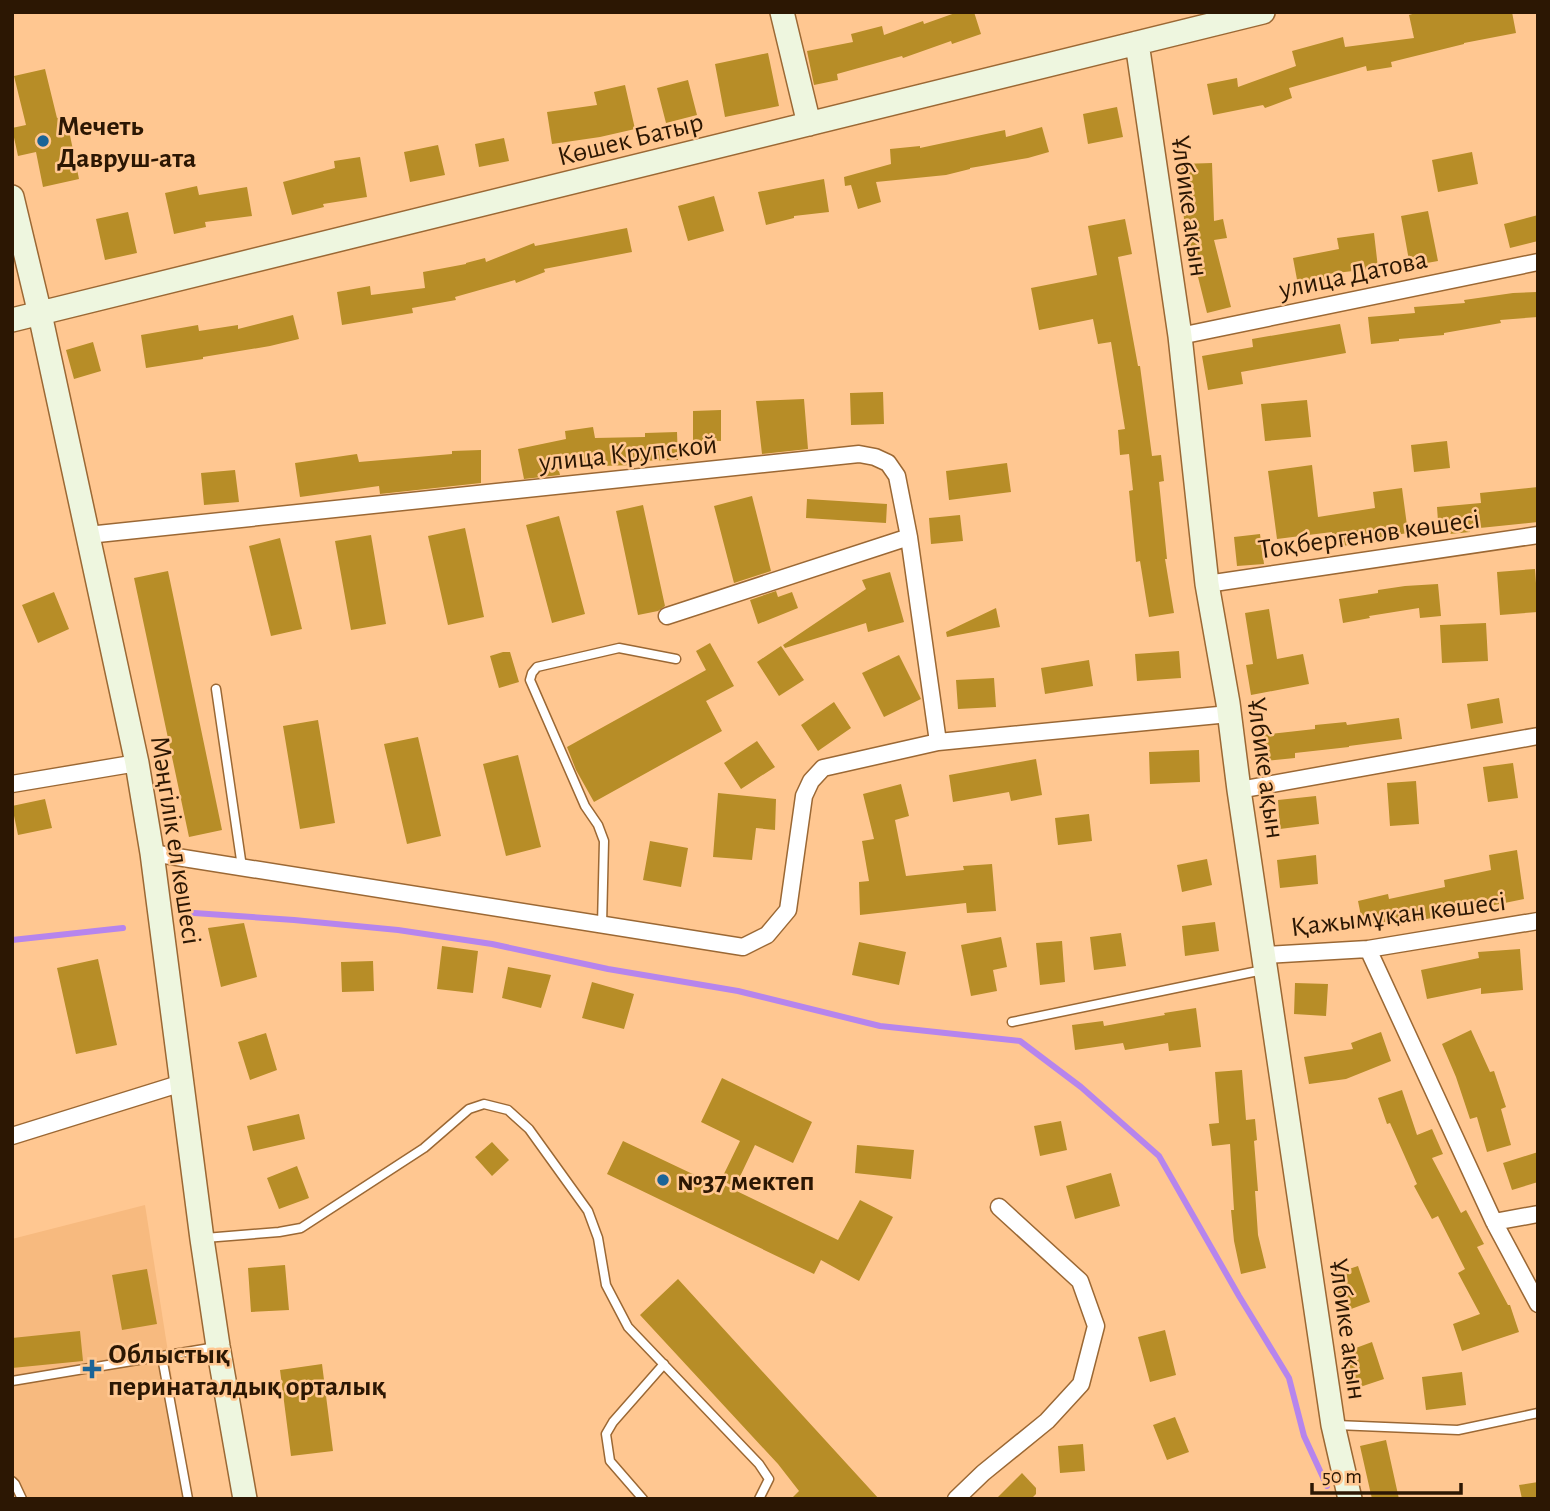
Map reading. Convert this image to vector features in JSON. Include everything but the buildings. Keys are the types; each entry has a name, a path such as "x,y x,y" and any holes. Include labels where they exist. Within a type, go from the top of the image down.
{"street":[{"path":"782,12 809,124"},
{"name":"Көшек Батыр","path":"12,320 1263,12"},
{"name":"Ұлбике ақын","path":"1137,43 1180,336 1207,584 1229,714 1333,1425 1350,1499"},
{"name":"Мәңгілік ел көшесі","path":"12,197 40,314 136,763 152,853 202,1239 245,1499"},
{"name":"улица Датова","path":"1180,336 1538,262"},
{"name":"улица Крупской","path":"88,535 859,454 875,457 888,463 897,476 909,537 939,743"},
{"name":"Тоқбергенов көшесі","path":"1207,584 1538,535"},
{"path":"667,616 909,537"},
{"path":"152,853 743,947 767,935 788,910 804,796 811,781 823,768 939,743 1229,714"},
{"path":"1239,790 1538,736"},
{"path":"12,784 136,763"},
{"name":"Қажымұқан көшесі","path":"1265,962 1368,949 1538,921"},
{"path":"1368,949 1494,1222 1538,1304"},
{"path":"12,1136 183,1083"},
{"path":"956,1499 983,1473 1047,1422 1081,1384 1096,1326 1080,1282 999,1207"},
{"path":"1494,1222 1538,1214"}],"lane":[{"path":"602,925 604,841 598,825 585,806 535,693 530,680 531,673 537,667 619,648 676,659"},
{"path":"216,689 242,867"},
{"path":"1012,1022 1265,962"},
{"path":"202,1239 301,1228 424,1148 469,1109 484,1104 508,1110 529,1129 588,1211 598,1238 606,1285 628,1327 759,1464 769,1479 759,1499"},
{"path":"12,1381 218,1346"},
{"path":"162,1357 188,1499"},
{"path":"643,1499 610,1461 607,1434 613,1422 664,1364"},
{"path":"1333,1425 1458,1430 1538,1413"},
{"path":"12,1481 22,1499"}],"shaded area":[{"name":"Облыстық перинаталдық орталық","path":"145,1205 191,1499 12,1499 12,1239"}],"waterway":[{"path":"194,913 398,930 492,944 608,969 738,991 880,1026 1020,1041 1081,1087 1159,1156 1289,1378 1304,1436 1327,1486"},
{"path":"12,940 123,928"}],"place":[{"name":"Мечеть Давруш-ата","path":"43,141"},
{"name":"№37 мектеп","path":"663,1180"},
{"name":"Облыстық перинаталдық орталық","path":"92,1369"}]}
